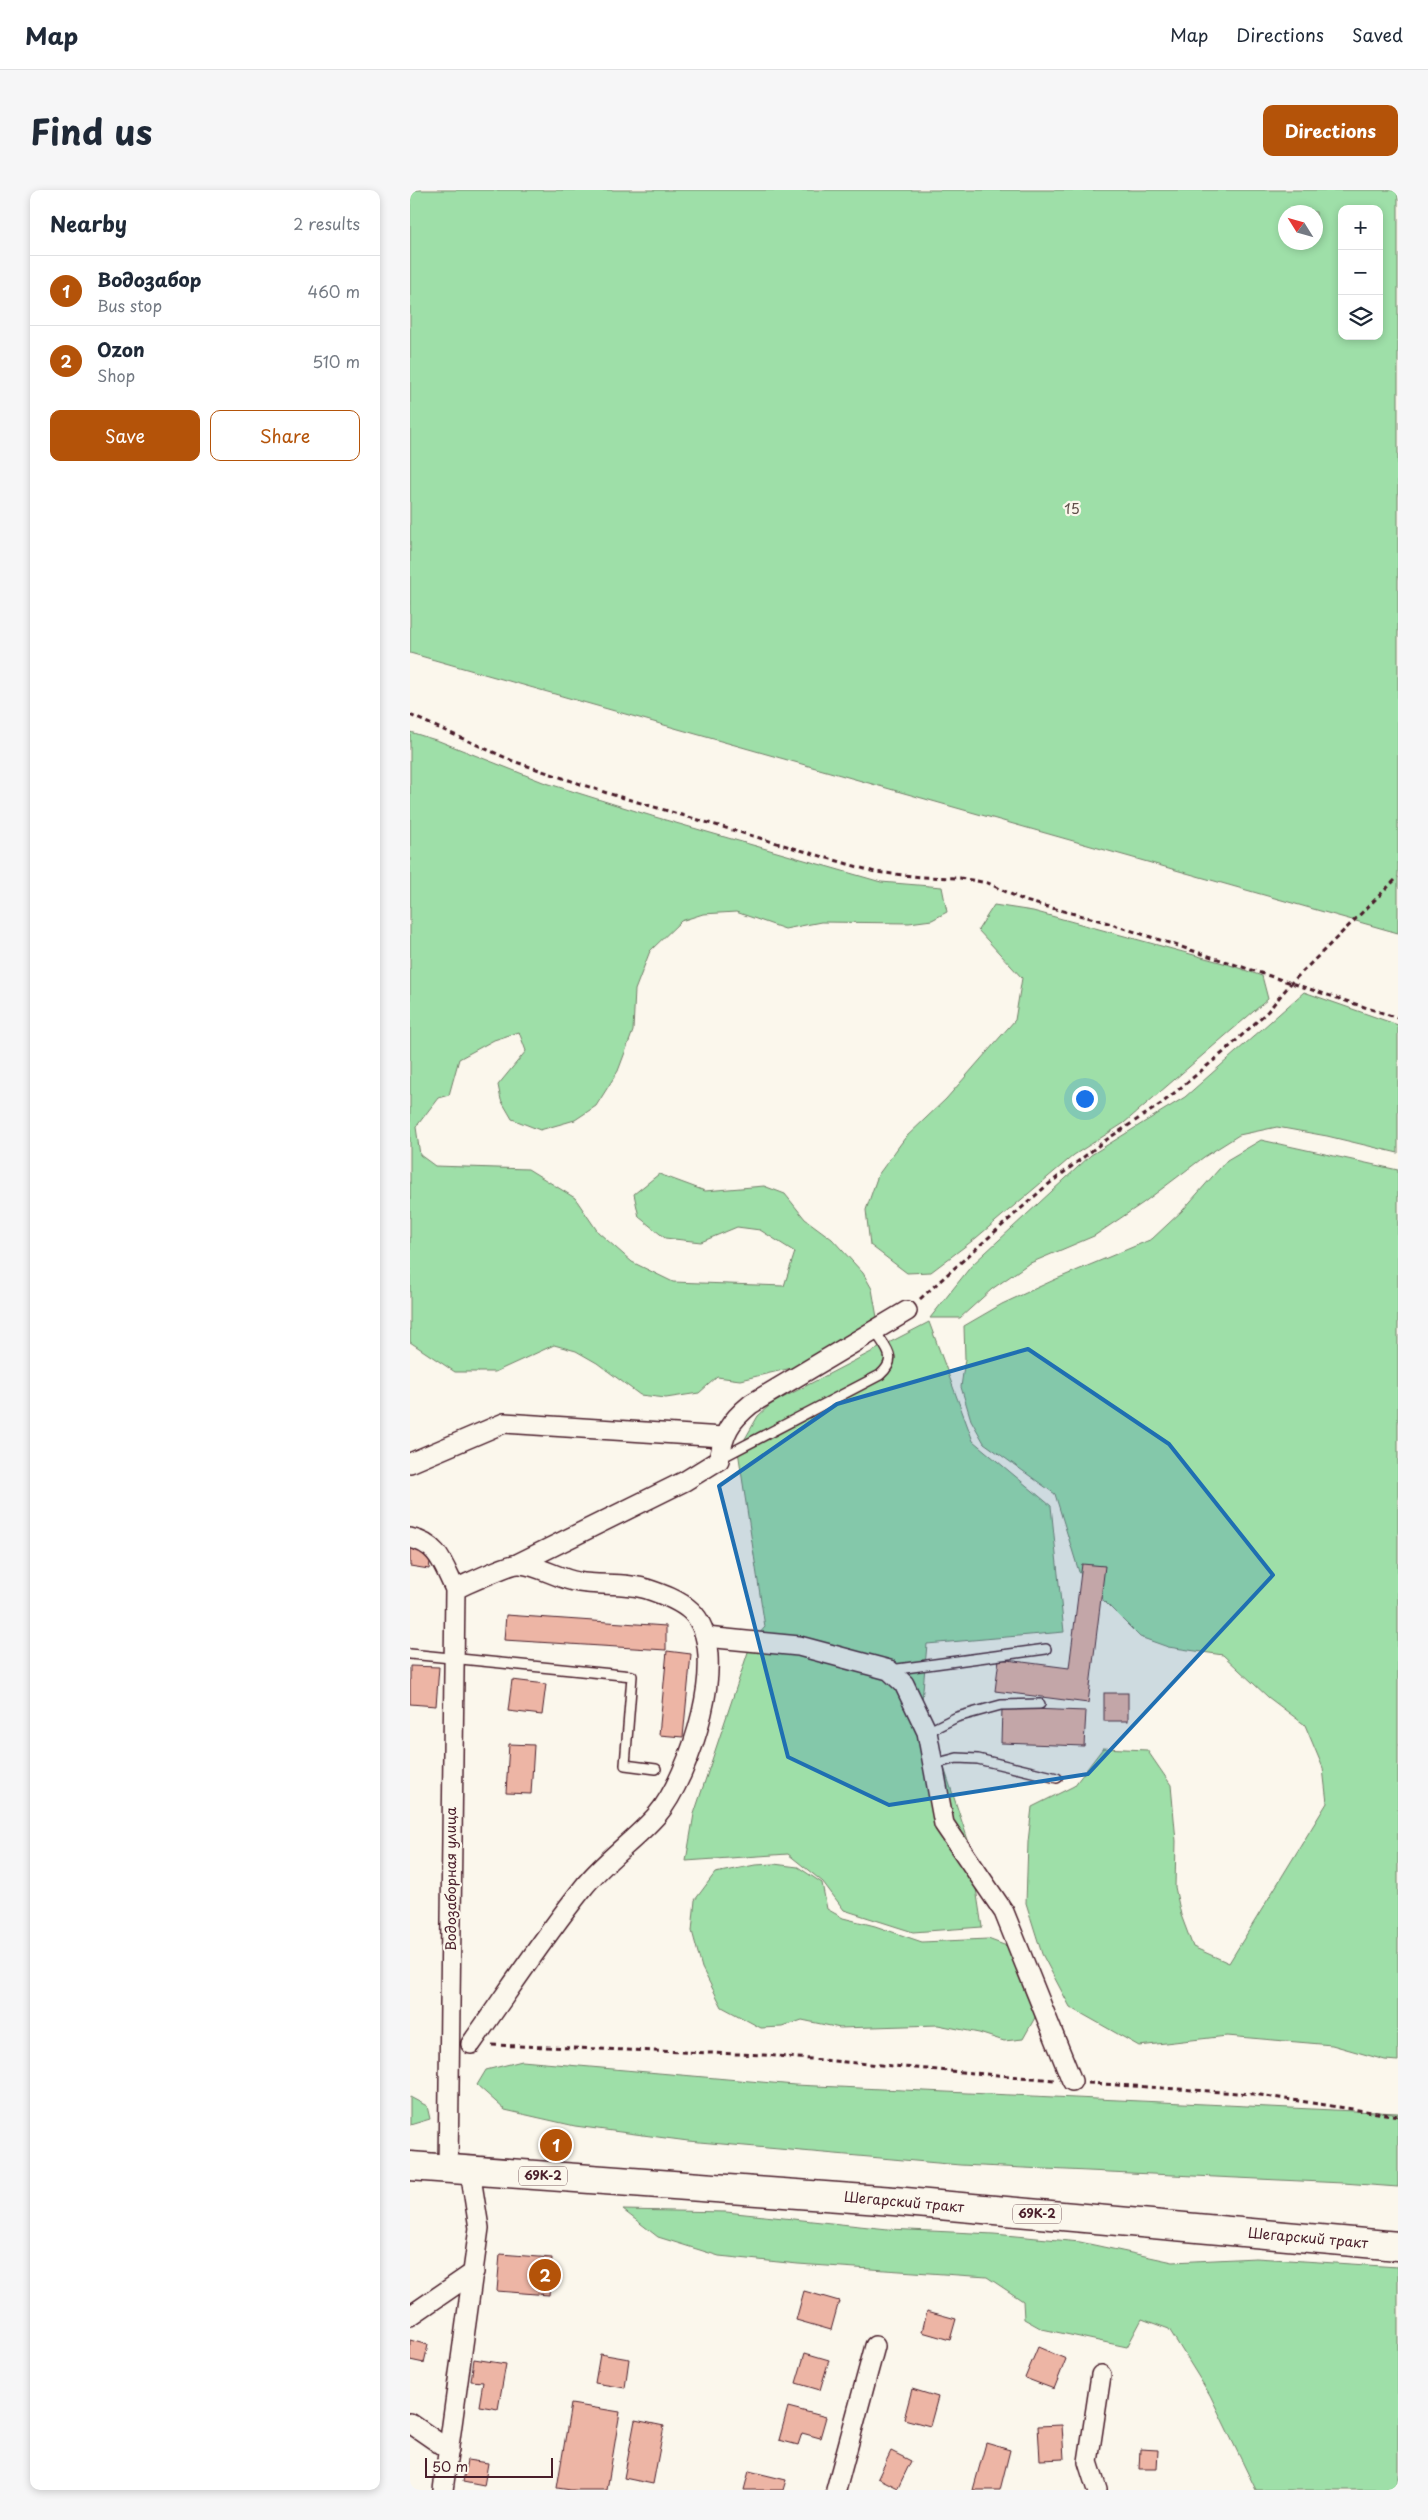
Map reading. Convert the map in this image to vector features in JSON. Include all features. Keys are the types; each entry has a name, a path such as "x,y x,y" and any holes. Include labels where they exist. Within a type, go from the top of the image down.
{"main road":[{"name":"Шегарский тракт","path":"410,2166 894,2201 1398,2246"}],"street":[{"path":"410,1538 422,1540 436,1550 455,1589 519,1564 685,1480 719,1460 723,1437 734,1418 750,1404 907,1311"},
{"path":"410,1463 504,1423 723,1437"},
{"path":"471,2044 584,1886 657,1815 672,1792 684,1769 702,1712 709,1674 706,1637 692,1612 670,1597 641,1587 577,1582 519,1564"},
{"name":"Водозаборная улица","path":"443,2490 479,2228 459,2170 453,1657 455,1589"},
{"path":"706,1637 799,1646 889,1670 904,1684 927,1732 944,1824 1004,1912 1072,2082"},
{"path":"410,2316 474,2272"},
{"path":"836,2490 875,2346"},
{"path":"1097,2490 1088,2462 1101,2375"},
{"path":"410,2423 449,2450"}],"lane":[{"path":"719,1460 880,1375 889,1367 891,1361 890,1355 875,1331"},
{"path":"889,1670 1046,1649"},
{"path":"410,1654 632,1676 625,1765 656,1769"},
{"path":"927,1732 957,1717 1002,1705 1040,1704"},
{"path":"934,1764 957,1758 978,1759 1057,1778"}],"path":[{"path":"410,715 513,761 608,793 874,872 921,877 960,878 988,883 1025,901 1102,921 1398,1018"},
{"path":"907,1311 1046,1187 1102,1142 1161,1104 1225,1051 1268,1011 1292,982 1398,878"},
{"path":"471,2044 764,2056 1072,2082 1253,2094 1398,2116"}],"highlighted area":[{"path":"1028,1349 1169,1444 1273,1575 1088,1774 889,1805 788,1757 719,1486 837,1404"}],"green space":[{"name":"15","path":"410,190 1398,190 1398,933 410,653"},
{"path":"410,732 439,741 543,782 655,817 881,882 942,887 947,912 932,920 909,923 821,922 785,929 736,912 703,914 681,921 650,951 635,990 633,1031 618,1071 596,1106 575,1120 540,1130 512,1119 501,1100 498,1085 526,1051 519,1032 494,1040 459,1059 449,1095 438,1098 416,1127 420,1155 435,1166 528,1169 575,1198 598,1232 632,1262 673,1282 784,1286 795,1252 760,1230 737,1227 701,1242 665,1238 639,1217 634,1194 659,1174 705,1191 764,1186 785,1194 805,1219 832,1239 863,1273 872,1289 878,1323 822,1361 740,1380 717,1377 699,1393 666,1398 640,1395 597,1363 576,1351 554,1345 495,1372 455,1372 410,1342"},
{"path":"994,905 1033,911 1227,964 1262,976 1268,999 1124,1123 1074,1155 976,1238 931,1272 907,1273 870,1245 866,1210 878,1175 905,1138 946,1099 1015,1020 1022,978 978,930"},
{"path":"1304,992 1398,1025 1398,1153 1327,1136 1277,1127 1239,1135 1204,1157 1143,1203 1094,1236 1028,1264 992,1289 960,1318 930,1318 972,1265 1091,1155 1185,1097"},
{"path":"1261,1140 1398,1170 1398,2061 1385,2060 1332,2045 1227,2036 1139,2046 1070,2007 1042,1954 1026,1903 1028,1842 1032,1807 1074,1786 1103,1748 1147,1750 1171,1785 1176,1841 1175,1887 1181,1915 1193,1947 1229,1963 1327,1803 1323,1768 1305,1725 1268,1697 1223,1655 1168,1647 1140,1637 1104,1601 1079,1572 1055,1494 984,1443 971,1420 961,1387 965,1359 964,1326 1002,1304 1152,1239 1183,1210 1227,1160"},
{"path":"929,1322 973,1441 1051,1506 1064,1632 927,1644 922,1701 969,1843 982,1927 913,1932 844,1910 823,1882 788,1854 686,1861 694,1814 751,1643 765,1627 738,1451 758,1416 771,1404"},
{"path":"774,1864 798,1867 822,1883 827,1909 843,1918 875,1926 922,1942 988,1939 1023,1952 1037,2014 1023,2039 1004,2041 979,2033 938,2025 840,2028 802,2020 782,2027 761,2028 722,2007 702,1968 692,1931 695,1900 715,1873 755,1865"},
{"path":"522,2061 795,2085 1398,2113 1398,2187 960,2165 688,2141 575,2126 505,2110 477,2085 486,2070"},
{"path":"410,2097 427,2106 430,2119 410,2125"},
{"path":"623,2210 726,2212 888,2229 994,2234 1080,2242 1173,2262 1256,2258 1398,2267 1398,2490 1256,2490 1210,2395 1169,2329 1142,2319 1127,2347 1042,2329 1024,2319 1023,2301 987,2277 798,2264 719,2256 658,2237"}],"building":[{"path":"410,1546 432,1549 429,1569 410,1566"},
{"path":"1082,1564 1105,1566 1088,1703 995,1691 999,1659 1069,1668"},
{"path":"506,1615 666,1626 666,1650 504,1640"},
{"path":"667,1651 691,1654 683,1737 659,1735"},
{"path":"410,1666 439,1667 436,1706 410,1704"},
{"path":"512,1680 546,1684 542,1715 508,1711"},
{"path":"1104,1693 1128,1693 1128,1721 1104,1721"},
{"path":"1002,1708 1086,1711 1084,1746 1001,1743"},
{"path":"509,1744 534,1745 531,1794 506,1793"},
{"path":"500,2254 552,2258 549,2295 497,2291"},
{"path":"804,2291 839,2301 831,2330 796,2320"},
{"path":"927,2311 956,2319 950,2340 922,2332"},
{"path":"410,2340 428,2345 424,2363 410,2360"},
{"path":"1038,2347 1066,2359 1054,2389 1025,2378"},
{"path":"805,2353 829,2360 820,2390 796,2383"},
{"path":"600,2354 629,2359 625,2388 595,2383"},
{"path":"474,2359 506,2364 498,2409 479,2406 483,2382 471,2381"},
{"path":"912,2389 938,2397 930,2426 904,2419"},
{"path":"571,2404 620,2412 607,2490 557,2488"},
{"path":"788,2407 826,2417 820,2438 802,2433 798,2445 779,2440"},
{"path":"635,2420 664,2426 653,2484 624,2478"},
{"path":"1062,2425 1064,2459 1040,2460 1038,2426"},
{"path":"986,2443 1010,2450 1000,2490 973,2490"},
{"path":"1140,2449 1158,2450 1157,2469 1139,2469"},
{"path":"891,2451 911,2461 898,2488 878,2478"},
{"path":"467,2460 488,2463 484,2486 463,2482"},
{"path":"749,2471 786,2480 783,2490 744,2490"}],"place":[{"name":"Водозабор","path":"556,2145"},
{"name":"Ozon","path":"545,2275"}]}
